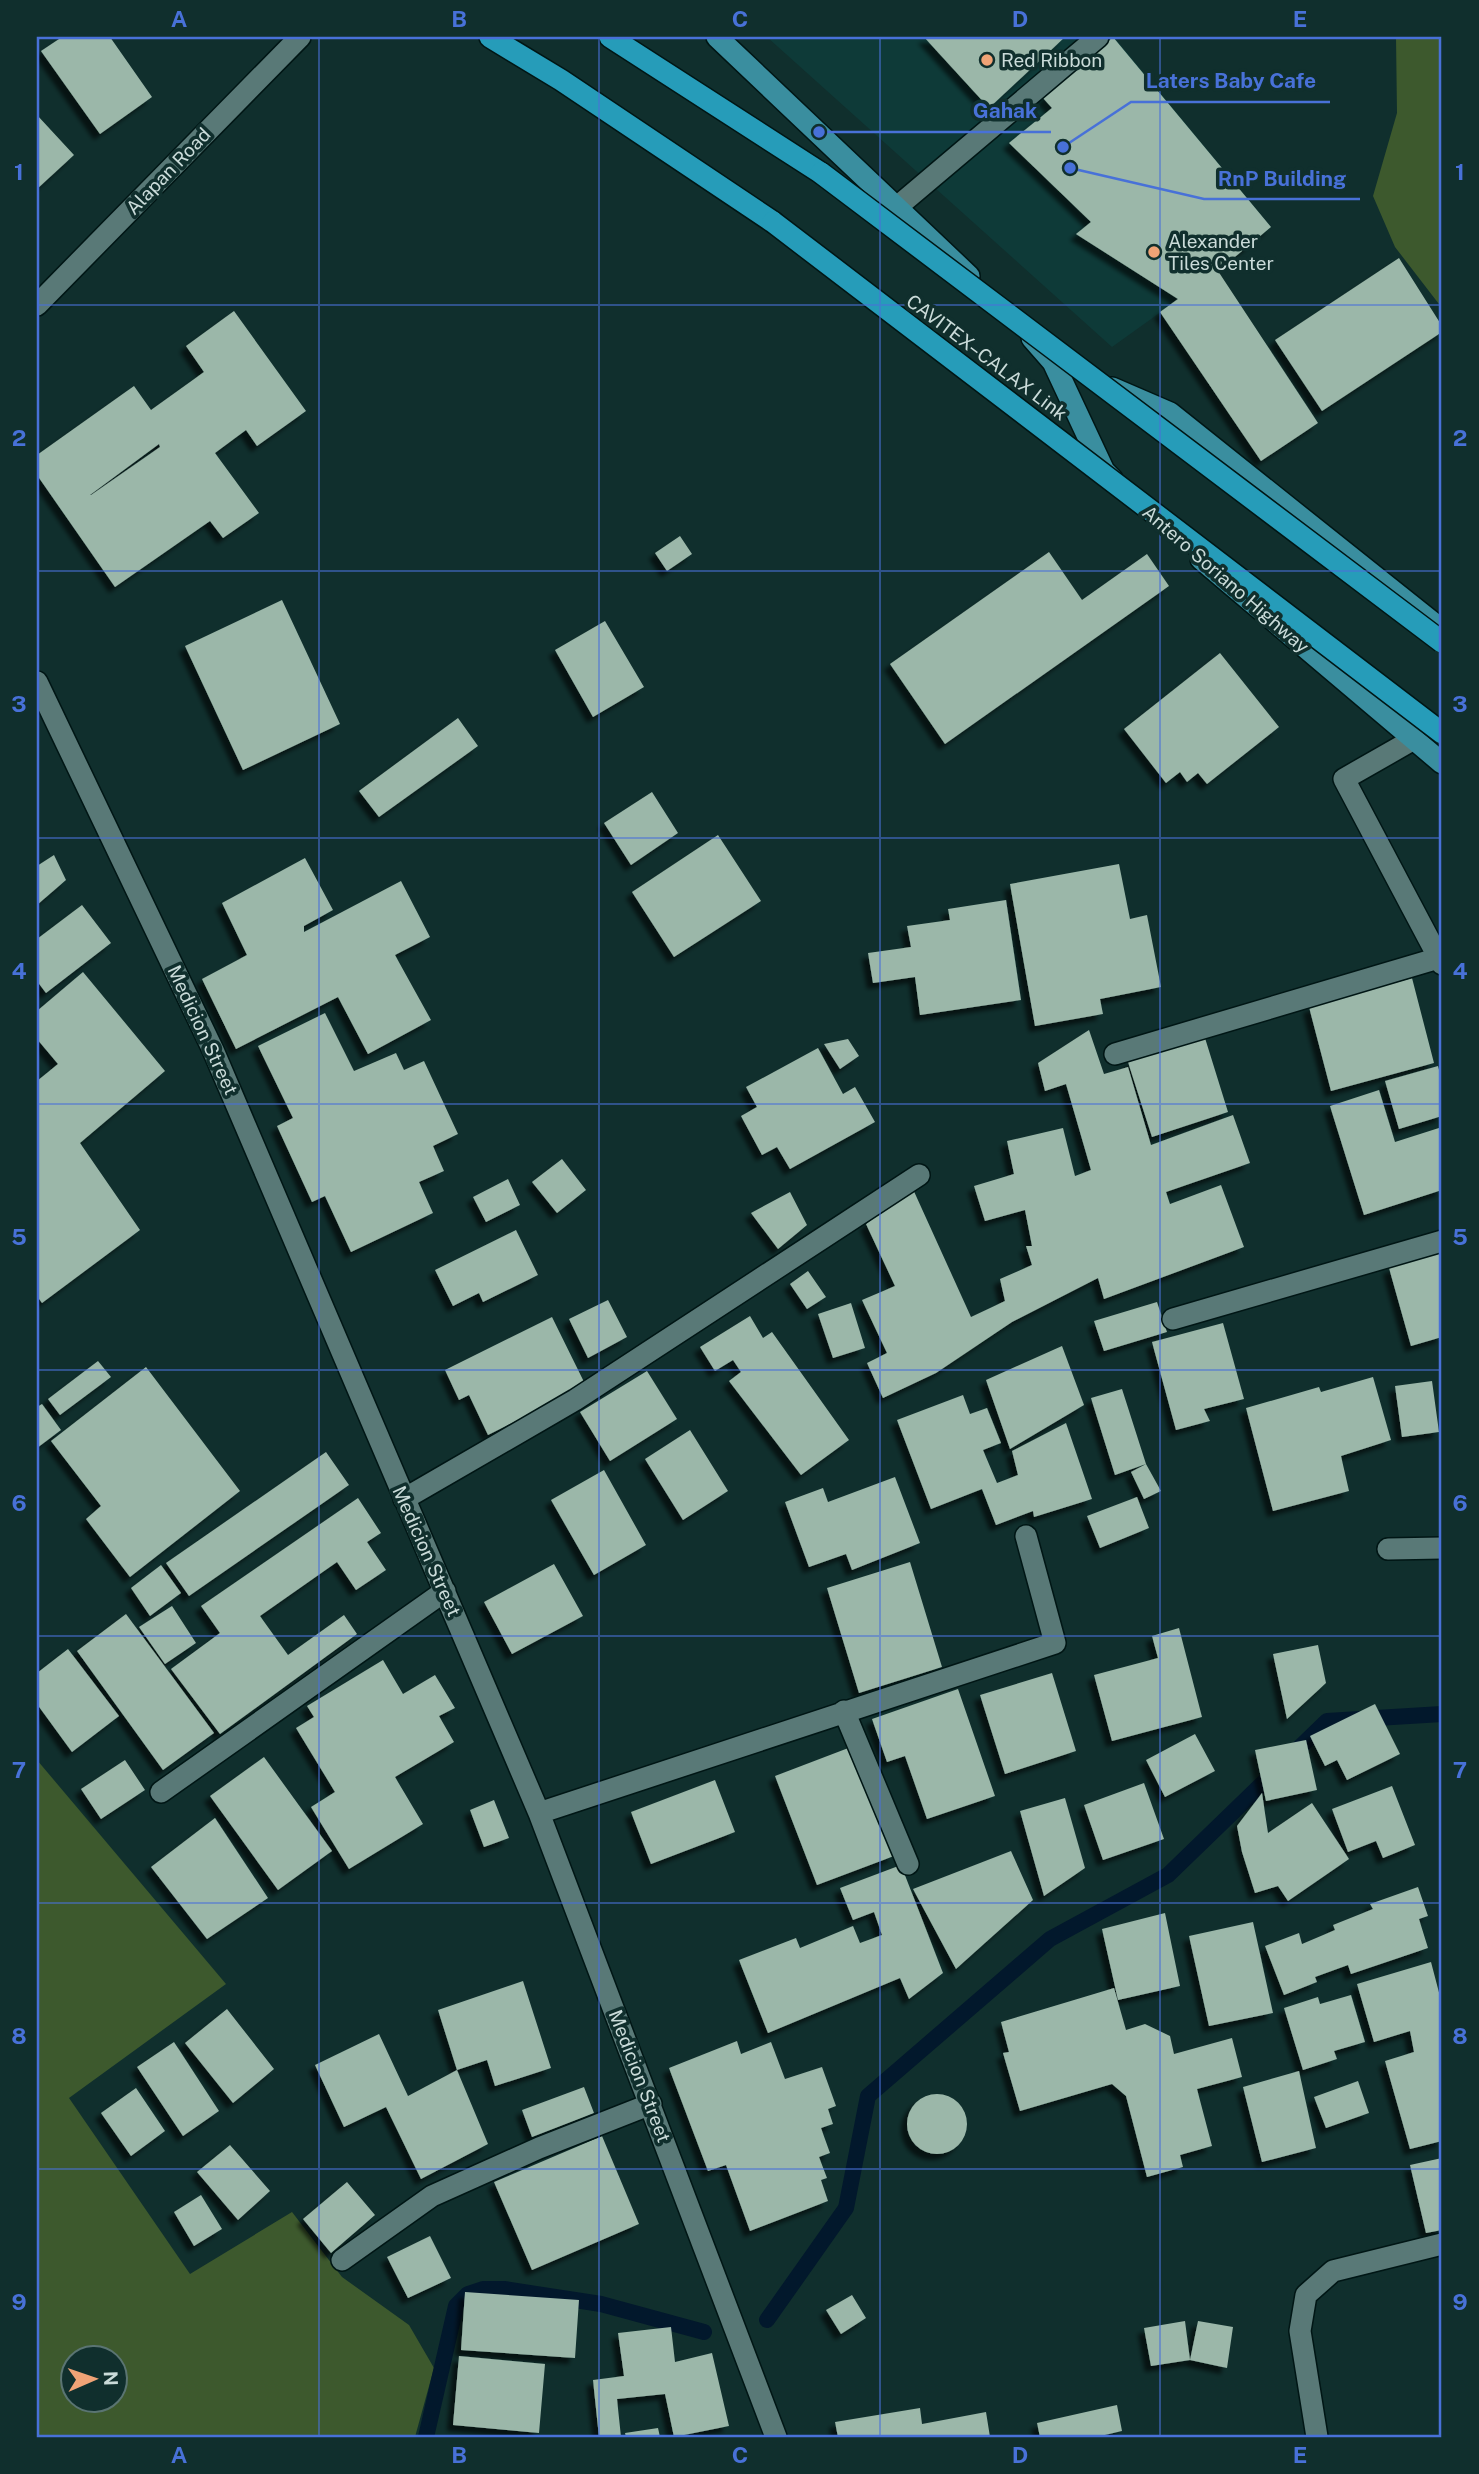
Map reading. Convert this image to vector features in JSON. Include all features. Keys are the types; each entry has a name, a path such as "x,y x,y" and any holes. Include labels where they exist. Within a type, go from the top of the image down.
{"highway":[{"name":"CAVITEX–CALAX Link","path":"490,37 561,80 773,222 1442,733"},
{"path":"610,37 821,173 1442,642"}],"main road":[{"name":"Antero Soriano Highway","path":"717,37 1023,328 1053,362 1104,471 1251,604 1442,763"},
{"name":"Antero Soriano Highway","path":"1053,362 1170,413 1442,629"}],"street":[{"name":"Alapan Road","path":"37,305 300,37"},
{"path":"897,207 1098,37"},
{"name":"Medicion Street","path":"37,682 213,1050 539,1813 776,2437"},
{"path":"1115,1054 1442,960 1344,779 1414,739"},
{"path":"404,1499 607,1380 919,1175"},
{"path":"1173,1319 1442,1241"},
{"path":"539,1813 1055,1643 1026,1536"},
{"path":"1388,1549 1442,1548"},
{"path":"161,1792 445,1591"},
{"path":"844,1711 908,1864"},
{"path":"342,2260 432,2196 538,2148 651,2104"},
{"path":"1317,2437 1300,2331 1306,2295 1316,2283 1333,2271 1442,2244"}],"shaded area":[{"path":"767,37 1114,37 1271,227 1218,271 1112,347"}],"green space":[{"path":"1396,37 1442,37 1442,308 1395,247 1373,196 1397,113"},
{"path":"37,1760 226,1984 69,2098 190,2274 292,2212 342,2277 409,2325 434,2368 415,2437 37,2437"}],"building":[{"path":"62,37 110,37 152,97 100,134 41,51"},
{"path":"924,37 1065,37 989,108"},
{"path":"1113,37 1271,227 1218,271 1318,423 1261,461 1160,312 1178,299 1076,234 1091,222 1009,143 1052,108 1043,98"},
{"path":"37,115 74,155 37,189"},
{"path":"1399,258 1442,326 1442,332 1322,411 1275,340"},
{"path":"234,311 306,411 257,446 246,430 215,453 259,513 223,538 210,521 115,587 37,475 37,455 134,386 151,410 204,372 186,346","holes":["159,444 160,447 91,495 90,495"]},
{"path":"680,536 692,554 667,571 655,553"},
{"path":"1049,552 1082,600 1147,554 1169,586 945,744 890,664"},
{"path":"282,600 340,724 243,770 185,646"},
{"path":"605,621 644,687 593,717 555,650"},
{"path":"1220,653 1279,727 1207,784 1198,773 1187,782 1180,772 1166,783 1124,729"},
{"path":"458,718 478,746 379,817 359,791"},
{"path":"652,792 678,833 631,865 604,823"},
{"path":"718,835 761,901 674,957 632,892"},
{"path":"54,855 66,880 37,905 37,866"},
{"path":"305,858 333,910 304,926 304,932 401,881 430,937 395,955 431,1020 368,1054 338,997 236,1049 202,979 247,955 222,903"},
{"path":"1119,864 1130,919 1147,915 1161,987 1100,999 1103,1014 1035,1026 1010,884"},
{"path":"1006,900 1021,1000 920,1015 915,977 873,983 868,953 911,947 907,926 950,920 948,909"},
{"path":"82,905 111,943 46,993 37,981 37,939"},
{"path":"83,972 165,1071 80,1143 140,1230 42,1303 37,1296 37,1081 58,1064 37,1039 37,1011"},
{"path":"1412,978 1434,1063 1331,1091 1309,1007"},
{"path":"325,1013 354,1071 396,1053 404,1070 424,1061 458,1134 433,1146 444,1171 419,1182 433,1213 351,1252 325,1196 312,1202 277,1126 293,1118 258,1046"},
{"path":"1089,1030 1104,1074 1128,1067 1151,1145 1233,1115 1250,1163 1166,1192 1170,1204 1221,1185 1244,1247 1104,1299 1098,1278 1012,1322 936,1373 883,1398 867,1363 887,1353 862,1300 895,1286 866,1224 912,1187 971,1317 1005,1301 1000,1279 1032,1265 1026,1246 1032,1246 1025,1210 985,1221 974,1186 1014,1174 1007,1141 1063,1128 1075,1176 1091,1170 1066,1084 1045,1091 1038,1063"},
{"path":"1205,1038 1228,1112 1152,1137 1128,1062"},
{"path":"848,1039 859,1056 840,1069 824,1044"},
{"path":"818,1048 843,1094 855,1087 875,1122 790,1169 777,1147 762,1155 741,1116 757,1107 746,1087"},
{"path":"1438,1066 1442,1081 1442,1116 1399,1129 1385,1081"},
{"path":"1379,1090 1395,1142 1442,1127 1442,1190 1364,1215 1330,1106"},
{"path":"562,1159 586,1190 557,1213 532,1182"},
{"path":"508,1179 520,1205 486,1222 473,1197"},
{"path":"790,1192 807,1225 778,1249 751,1213"},
{"path":"516,1230 538,1275 483,1302 479,1293 453,1306 435,1270"},
{"path":"1442,1252 1442,1337 1411,1346 1389,1268"},
{"path":"808,1271 826,1297 807,1309 790,1284"},
{"path":"608,1300 627,1337 588,1358 569,1319"},
{"path":"1157,1302 1167,1332 1104,1351 1094,1321"},
{"path":"851,1303 865,1348 833,1358 818,1314"},
{"path":"750,1316 763,1338 772,1332 849,1440 801,1475 729,1381 741,1372 733,1360 715,1371 700,1347"},
{"path":"552,1317 586,1386 488,1435 469,1395 459,1400 445,1370"},
{"path":"1223,1323 1244,1399 1204,1409 1210,1421 1176,1430 1152,1342"},
{"path":"1062,1346 1084,1405 1010,1449 986,1380"},
{"path":"98,1361 111,1377 60,1415 48,1399"},
{"path":"146,1367 240,1491 130,1577 86,1519 101,1506 51,1441"},
{"path":"647,1371 677,1419 610,1461 580,1412"},
{"path":"1373,1377 1391,1440 1341,1456 1349,1491 1273,1511 1246,1408 1319,1387 1321,1392"},
{"path":"1432,1381 1439,1432 1402,1437 1395,1386"},
{"path":"1122,1389 1146,1464 1115,1475 1091,1398"},
{"path":"963,1395 970,1414 987,1408 1001,1443 983,1450 997,1483 1018,1475 1012,1451 1066,1423 1092,1499 1034,1517 1033,1511 996,1525 982,1489 931,1509 897,1420"},
{"path":"42,1404 61,1430 37,1448 37,1407"},
{"path":"690,1430 728,1491 683,1520 645,1459"},
{"path":"326,1452 349,1485 189,1596 166,1563"},
{"path":"1146,1464 1161,1491 1144,1499 1131,1472"},
{"path":"604,1470 646,1545 594,1575 551,1500"},
{"path":"895,1477 920,1543 852,1570 846,1554 809,1567 785,1502 823,1488 828,1502"},
{"path":"1137,1497 1149,1528 1100,1548 1087,1516"},
{"path":"358,1498 381,1533 367,1542 386,1570 356,1590 337,1562 260,1616 288,1655 344,1615 357,1634 220,1734 171,1669 220,1633 201,1606"},
{"path":"910,1562 942,1667 859,1693 827,1588"},
{"path":"554,1564 583,1616 512,1654 484,1602"},
{"path":"161,1565 181,1593 150,1616 131,1588"},
{"path":"172,1606 196,1643 165,1664 139,1627"},
{"path":"126,1614 214,1733 163,1770 77,1651"},
{"path":"1179,1628 1202,1717 1112,1741 1094,1675 1158,1658 1152,1636"},
{"path":"1318,1645 1326,1683 1287,1719 1273,1654"},
{"path":"68,1649 119,1716 72,1752 37,1704 37,1673"},
{"path":"383,1660 403,1694 435,1675 455,1708 439,1716 454,1742 395,1777 423,1824 349,1869 311,1807 335,1792 296,1728 314,1717 307,1706"},
{"path":"1052,1673 1076,1751 1005,1774 980,1695"},
{"path":"958,1689 995,1796 927,1819 905,1756 887,1762 872,1719"},
{"path":"1375,1704 1400,1754 1347,1780 1337,1760 1325,1766 1310,1736"},
{"path":"1195,1734 1215,1771 1165,1797 1146,1760"},
{"path":"1306,1740 1317,1790 1266,1801 1255,1750"},
{"path":"851,1747 894,1856 817,1885 775,1776"},
{"path":"264,1757 332,1851 278,1890 210,1796"},
{"path":"125,1760 145,1790 101,1819 81,1789"},
{"path":"715,1780 735,1832 651,1864 631,1812"},
{"path":"1144,1783 1164,1839 1103,1860 1084,1805"},
{"path":"1392,1786 1415,1845 1383,1858 1376,1841 1348,1852 1332,1809"},
{"path":"1262,1793 1268,1833 1312,1803 1349,1859 1288,1901 1278,1886 1255,1893 1242,1852 1237,1826"},
{"path":"1065,1798 1085,1868 1044,1896 1020,1811"},
{"path":"494,1800 509,1838 484,1847 470,1810"},
{"path":"215,1818 268,1898 207,1939 151,1867"},
{"path":"1011,1851 1033,1900 956,1969 913,1889"},
{"path":"901,1865 943,1973 909,1999 900,1978 768,2033 739,1960 796,1938 800,1948 853,1926 860,1943 882,1935 874,1912 853,1920 840,1888"},
{"path":"1418,1887 1428,1916 1419,1919 1428,1948 1351,1974 1348,1965 1315,1977 1317,1982 1284,1995 1265,1946 1299,1933 1302,1944 1335,1930 1333,1925 1373,1909 1370,1904"},
{"path":"1165,1913 1180,1986 1118,2000 1102,1929"},
{"path":"1253,1922 1273,2013 1209,2026 1189,1936"},
{"path":"1431,1962 1442,2004 1442,2141 1410,2149 1385,2061 1414,2052 1410,2031 1374,2042 1357,1984"},
{"path":"523,1981 551,2068 495,2086 487,2060 457,2070 438,2010"},
{"path":"1114,1988 1126,2030 1145,2024 1170,2036 1174,2054 1232,2038 1242,2077 1197,2089 1212,2146 1180,2155 1183,2167 1147,2177 1126,2096 1112,2084 1020,2111 1003,2053 1009,2052 1001,2022"},
{"path":"1351,1995 1365,2042 1334,2051 1337,2059 1303,2070 1284,2008 1318,1997 1320,2004"},
{"path":"227,2009 274,2069 233,2103 185,2043"},
{"path":"379,2034 408,2096 457,2070 488,2144 421,2179 386,2107 344,2127 315,2065"},
{"path":"737,2041 741,2054 771,2042 785,2079 822,2067 836,2106 828,2109 833,2124 821,2128 830,2153 819,2157 827,2178 821,2180 828,2201 750,2231 726,2165 708,2171 669,2068"},
{"path":"174,2042 219,2111 183,2136 137,2067"},
{"path":"1299,2071 1316,2148 1262,2162 1243,2087"},
{"path":"1358,2081 1369,2113 1326,2128 1314,2097"},
{"path":"584,2087 594,2113 532,2137 522,2110"},
{"path":"136,2088 165,2131 131,2156 101,2113"},
{"path":"937,2094 954,2099 962,2107 967,2124 962,2141 954,2149 937,2154 920,2149 912,2141 907,2124 912,2107 920,2099"},
{"path":"602,2136 639,2224 532,2270 494,2182"},
{"path":"230,2145 270,2191 238,2220 197,2172"},
{"path":"1442,2158 1442,2230 1426,2233 1410,2165"},
{"path":"347,2182 375,2215 331,2253 303,2219"},
{"path":"201,2195 222,2229 194,2246 174,2212"},
{"path":"430,2236 451,2278 408,2298 387,2257"},
{"path":"465,2292 579,2300 575,2358 461,2350"},
{"path":"852,2295 866,2318 841,2334 826,2310"},
{"path":"1185,2321 1190,2360 1151,2366 1144,2328"},
{"path":"1198,2321 1233,2327 1227,2368 1190,2360"},
{"path":"671,2327 675,2362 712,2353 729,2426 674,2437 665,2394 617,2399 621,2437 599,2437 593,2380 624,2376 618,2333"},
{"path":"459,2356 545,2364 539,2433 453,2425"},
{"path":"1117,2405 1122,2431 1096,2437 1040,2437 1037,2423"},
{"path":"920,2408 922,2424 986,2412 990,2437 838,2437 835,2422"},
{"path":"658,2428 660,2437 626,2437 625,2433"}],"waterway":[{"path":"767,2320 846,2208 868,2096 1050,1939 1168,1875 1327,1721 1442,1714"},
{"path":"426,2437 456,2306 468,2294 483,2289 504,2289 601,2304 704,2332"}],"place":[{"name":"Red Ribbon","path":"987,60"},
{"name":"Gahak","path":"819,132"},
{"name":"Laters Baby Cafe","path":"1063,147"},
{"name":"RnP Building","path":"1070,168"},
{"name":"Alexander Tiles Center","path":"1154,252"}]}
